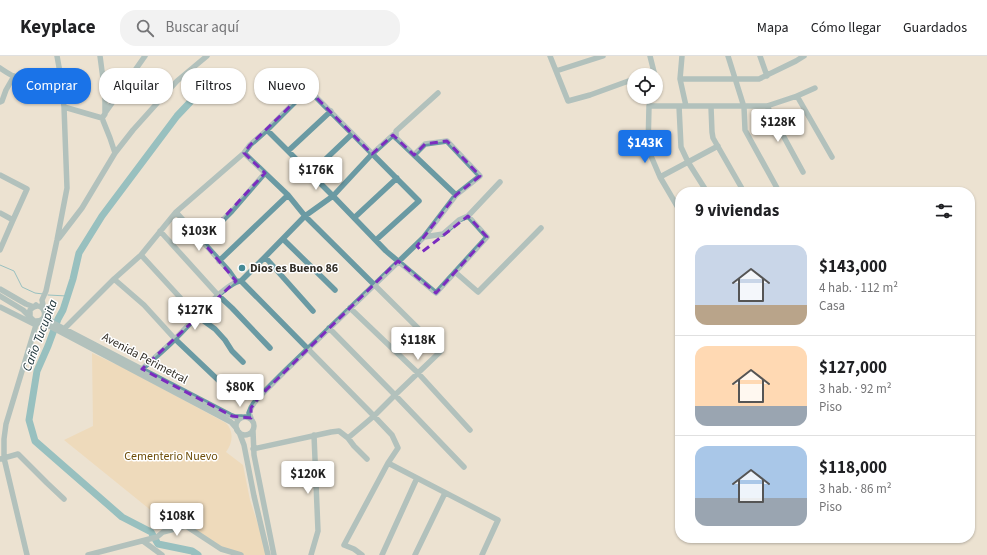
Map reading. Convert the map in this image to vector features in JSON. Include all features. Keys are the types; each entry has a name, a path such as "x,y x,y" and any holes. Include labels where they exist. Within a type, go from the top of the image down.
{"street":[{"path":"57,56 59,68"},
{"path":"100,56 105,94 103,116 115,153"},
{"path":"103,116 145,56"},
{"path":"57,240 82,208 115,153 133,130 177,81 207,56"},
{"path":"550,56 568,101 627,82"},
{"path":"556,71 603,56"},
{"path":"650,56 653,68"},
{"path":"682,56 680,80 686,106"},
{"path":"728,56 744,107 745,130 776,187"},
{"path":"760,56 767,76"},
{"path":"680,80 759,79 767,76 795,59 804,56"},
{"path":"0,68 12,75"},
{"path":"0,102 2,101 12,80"},
{"path":"675,202 660,177 648,149 649,106 767,106 815,88"},
{"path":"60,328 141,255 176,212 244,153 250,145 308,89 419,201 376,240"},
{"path":"396,138 396,131 438,92"},
{"path":"797,96 832,157"},
{"path":"30,316 30,310 42,300 46,291 67,188 64,104"},
{"path":"679,106 681,147 688,162 704,187"},
{"path":"767,106 803,172"},
{"path":"64,107 103,116"},
{"path":"711,107 713,138 741,187"},
{"path":"288,151 330,111"},
{"path":"267,130 386,251 436,294 487,237 468,216"},
{"path":"310,174 352,134"},
{"path":"142,369 175,339 218,295 239,281 265,257 305,216 333,196 372,154 393,135 456,195"},
{"path":"274,555 253,449 253,431 255,427 249,413 254,403 285,371 424,237 456,195 480,176 447,141 425,144 414,155"},
{"path":"660,177 718,146"},
{"path":"244,153 288,195 305,216 441,351 374,416 348,438"},
{"path":"202,241 232,211 265,173"},
{"path":"0,175 27,189 0,250"},
{"path":"354,218 397,178"},
{"path":"424,237 443,234 459,220 468,216 500,182"},
{"path":"219,261 288,195"},
{"path":"176,212 219,261 392,435 398,448 388,463 344,545 362,555"},
{"path":"0,213 13,220"},
{"path":"455,272 478,292 541,228"},
{"path":"160,231 218,295 270,348"},
{"path":"283,239 335,290"},
{"path":"141,255 197,316 215,329 232,351 243,362"},
{"path":"265,257 313,311"},
{"path":"114,279 144,305 175,339 234,396"},
{"path":"0,289 26,304 34,307 40,307 44,310"},
{"path":"0,296 23,310 38,323"},
{"path":"28,555 2,458 6,424 38,323 45,314 42,300"},
{"path":"0,308 38,323"},
{"path":"350,308 418,373 470,430"},
{"name":"Avenida Perimetral","path":"44,310 53,323 60,328 231,422 238,431"},
{"name":"Avenida Perimetral","path":"38,323 60,328 230,415 242,417"},
{"path":"329,328 464,467"},
{"path":"251,418 242,417 237,422 238,431 244,445 268,555"},
{"path":"0,426 6,424"},
{"path":"238,431 245,435 253,431"},
{"path":"253,449 314,435 339,431 348,438 367,459"},
{"path":"311,555 318,531 314,435"},
{"path":"2,458 18,454 64,499"},
{"path":"388,463 498,520 482,555"},
{"path":"382,555 417,478"},
{"path":"415,555 445,492"},
{"path":"88,555 151,539 157,537 163,532 186,526 221,549 241,555"},
{"path":"143,541 162,555"}],"highlighted area":[{"path":"308,89 372,154 393,135 414,155 425,144 447,141 480,176 456,195 417,246 422,252 468,216 487,237 436,293 398,261 260,396 251,408 251,418 232,416 142,369 236,281 202,241 265,173 244,153 250,145"}],"green space":[{"name":"Cementerio Nuevo","path":"92,353 128,370 229,426 232,437 226,452 243,465 250,500 268,555 241,555 221,549 186,526 174,529 64,440 93,426"}],"waterway":[{"name":"Caño Tucupita","path":"188,104 177,116 102,216 79,253 73,279 63,310 37,371 29,420 35,441 122,517 151,532 158,544 192,551 198,555"},
{"path":"0,265 14,271 22,287 35,293 43,294"},
{"path":"48,295 67,296"}],"place":[{"name":"Dios es Bueno 86","path":"242,268"}]}
